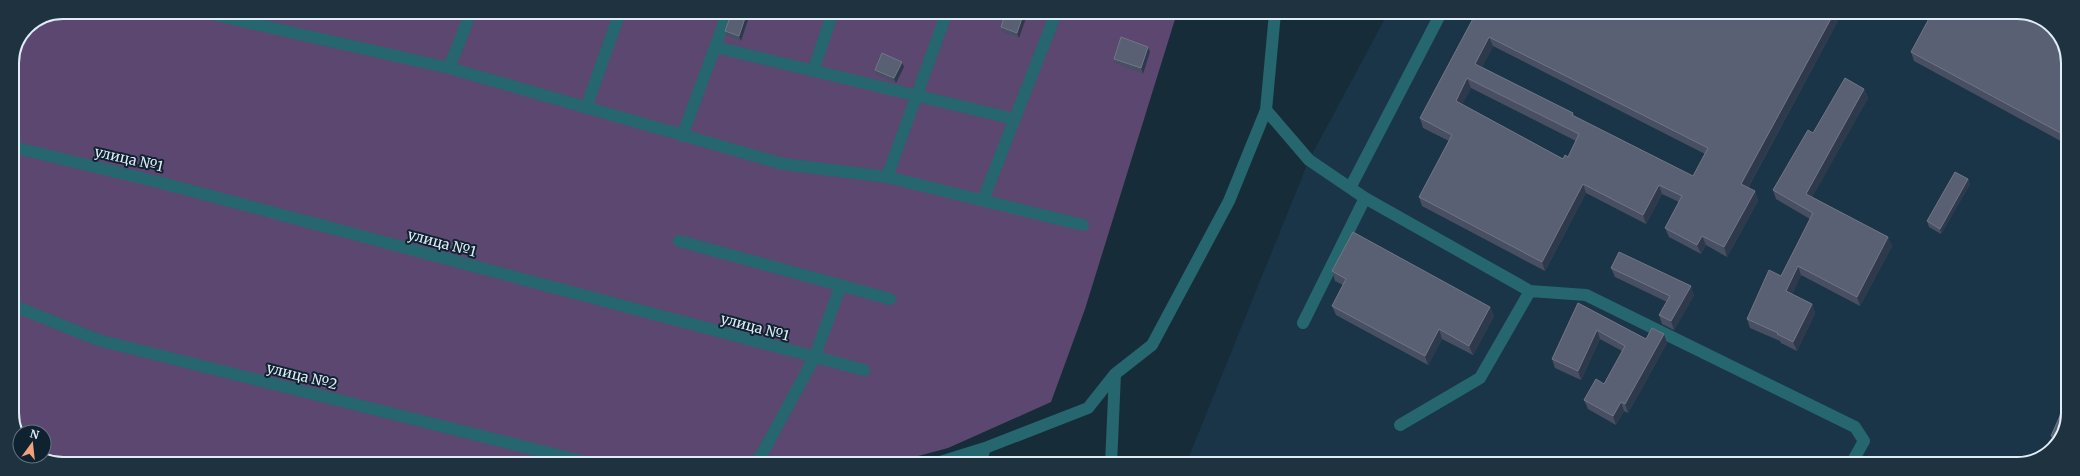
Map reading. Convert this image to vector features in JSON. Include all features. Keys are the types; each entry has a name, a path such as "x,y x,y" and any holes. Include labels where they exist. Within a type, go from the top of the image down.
{"street":[{"path":"232,19 449,68 783,164 887,177 1083,225"},
{"path":"449,68 468,19"},
{"path":"586,108 618,19"},
{"path":"682,136 725,19"},
{"path":"813,71 832,19"},
{"path":"887,177 944,19"},
{"path":"983,200 1053,19"},
{"path":"956,457 985,448 1088,408 1115,374 1152,345 1229,201 1266,110 1274,19"},
{"path":"1350,188 1438,19"},
{"path":"715,47 1014,119"},
{"path":"1266,110 1309,160 1365,198 1530,291 1586,295 1855,427 1864,440 1855,457"},
{"name":"улица №1","path":"19,149 162,183 814,358 864,370"},
{"path":"1303,323 1365,198"},
{"path":"679,241 841,284 890,299"},
{"path":"760,457 814,358 841,284"},
{"path":"1400,424 1480,378 1530,291"},
{"name":"улица №2","path":"19,308 98,340 565,457"},
{"path":"1111,457 1115,374"},
{"path":"982,457 985,448"}],"shaded area":[{"path":"63,19 1175,19 1085,309 1051,402 948,448 914,457 52,456 52,424 20,424 19,416 19,63 22,46 26,38 38,26 46,22"},
{"path":"1385,19 2017,19 2031,21 2044,28 2050,34 2058,46 2061,60 2061,413 2059,427 2050,442 2044,448 2031,455 2023,457 1189,457 1309,160"}],"building":[{"path":"729,19 745,19 739,36 725,31"},
{"path":"1004,19 1022,19 1017,33 1001,27"},
{"path":"1473,19 1831,19 1741,184 1755,191 1724,247 1702,236 1697,245 1665,228 1682,196 1659,185 1643,215 1583,184 1542,262 1419,197 1452,135 1420,118","holes":["1489,37 1708,148 1693,176 1475,64","1467,78 1579,134 1568,157 1565,155 1563,159 1456,101"]},
{"path":"1929,19 2017,19 2031,21 2039,25 2050,34 2060,51 2061,133 1911,52"},
{"path":"1121,37 1148,47 1141,68 1114,59"},
{"path":"882,53 902,62 894,78 875,70"},
{"path":"1845,78 1864,89 1806,194 1888,237 1857,297 1798,266 1786,291 1812,304 1793,342 1777,334 1778,333 1747,319 1769,270 1781,276 1813,213 1773,190 1808,130 1813,133"},
{"path":"1955,172 1968,179 1940,229 1927,221"},
{"path":"1353,232 1490,307 1469,346 1439,329 1425,356 1332,306 1346,279 1332,271"},
{"path":"1619,252 1691,286 1671,321 1659,315 1670,296 1611,268"},
{"path":"1578,303 1646,339 1652,328 1664,334 1625,404 1621,402 1613,416 1584,400 1596,379 1604,384 1625,346 1597,330 1578,371 1552,359"},
{"path":"2061,414 2059,427 2054,437 2051,436"}]}
